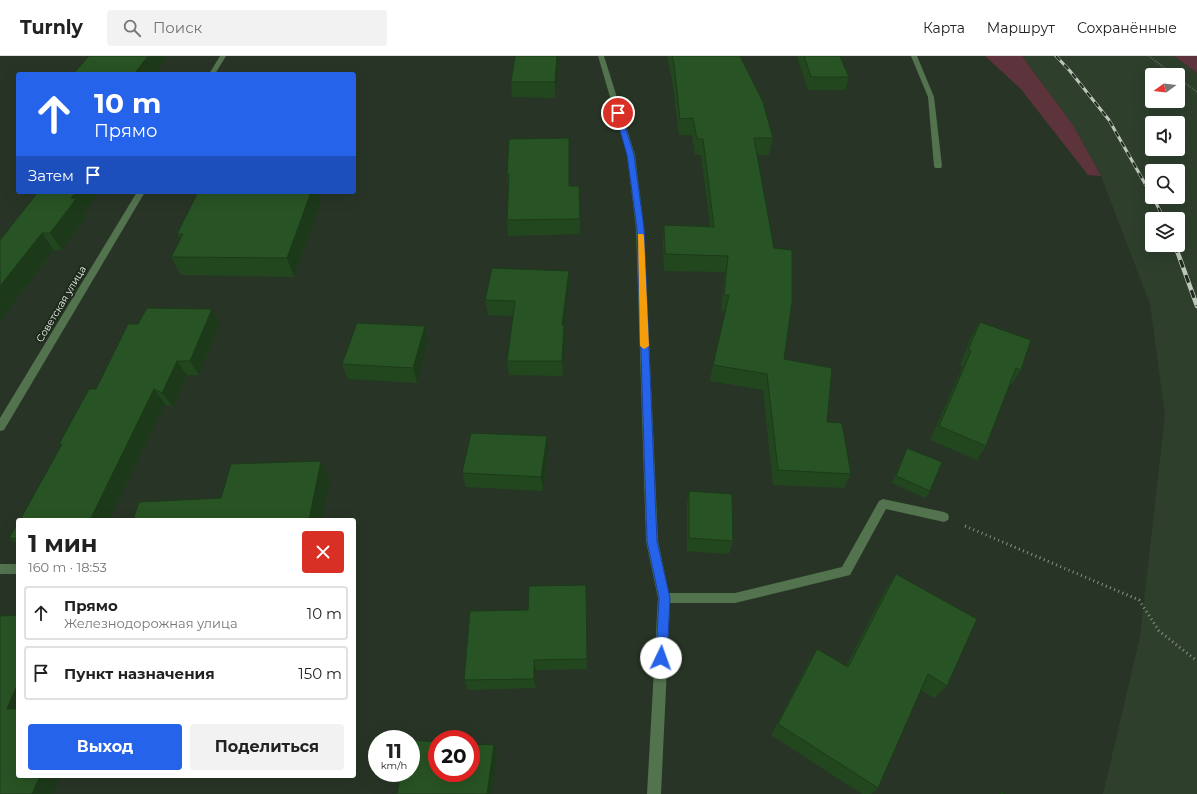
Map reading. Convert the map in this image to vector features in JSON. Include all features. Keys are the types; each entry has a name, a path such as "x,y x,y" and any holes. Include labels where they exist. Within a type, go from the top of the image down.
{"street":[{"path":"213,72 223,56"},
{"path":"601,56 630,155 640,228 652,541 664,598 654,794"},
{"path":"914,56 931,97 938,166"},
{"name":"Советская улица","path":"0,427 140,194"},
{"path":"664,598 735,598 846,571 883,504 944,517"},
{"path":"0,569 16,569"}],"path":[{"path":"1149,56 1165,68"},
{"path":"1185,83 1197,92"},
{"path":"944,517 1139,600 1159,631 1197,662"}],"shaded area":[{"path":"985,56 1022,56 1073,125 1101,176 1088,175 1020,88"},
{"path":"1022,56 1174,56 1197,73 1197,794 1103,794 1140,637 1165,415 1150,304 1101,176 1073,125"},
{"path":"1174,56 1197,56 1197,73"}],"building":[{"path":"89,56 148,56 136,72 75,72"},
{"path":"515,56 557,56 555,82 511,82"},
{"path":"672,56 740,56 763,102 773,138 754,138 774,248 792,250 792,303 784,359 832,368 827,422 842,423 851,474 778,470 767,374 713,365 729,295 724,295 728,256 665,254 664,225 714,227 703,139 697,139 693,118 680,119"},
{"path":"804,56 840,56 849,77 811,77"},
{"path":"569,138 569,186 579,186 580,219 507,220 509,139"},
{"path":"36,194 74,194 71,198 76,199 50,233 42,233 0,286 0,240"},
{"path":"197,194 310,194 287,258 171,257 183,234 177,234"},
{"path":"492,268 569,271 562,325 564,325 562,361 507,361 515,301 485,300"},
{"path":"147,308 212,309 190,361 177,361 162,393 154,389 91,518 21,518 62,444 59,444 89,389 96,389 128,324 138,324"},
{"path":"980,322 1031,340 1021,370 1016,368 986,446 939,426 971,351 968,350"},
{"path":"357,323 425,326 413,368 342,364"},
{"path":"471,433 547,436 541,477 462,473"},
{"path":"907,448 942,462 930,491 896,476"},
{"path":"321,461 309,518 134,518 139,502 221,498 231,464"},
{"path":"689,491 732,494 733,541 689,538"},
{"path":"16,526 16,539 9,538"},
{"path":"896,574 977,619 947,686 928,674 878,788 778,724 817,649 848,667"},
{"path":"586,585 587,659 534,660 534,679 464,680 470,611 528,610 529,586"},
{"path":"16,615 16,688 7,709 16,709 16,778 39,778 32,794 0,794 0,616"},
{"path":"420,741 428,741 428,782 480,782 480,744 494,745 487,794 397,794 399,782 420,782"}],"railway":[{"path":"1056,56 1070,71 1109,120 1145,184"},
{"path":"1156,204 1160,212"},
{"path":"1178,252 1197,306"}],"slow traffic":[{"path":"641,236 644,346"}],"route":[{"path":"618,113 630,155 640,228 652,541 664,598 661,658"}]}
